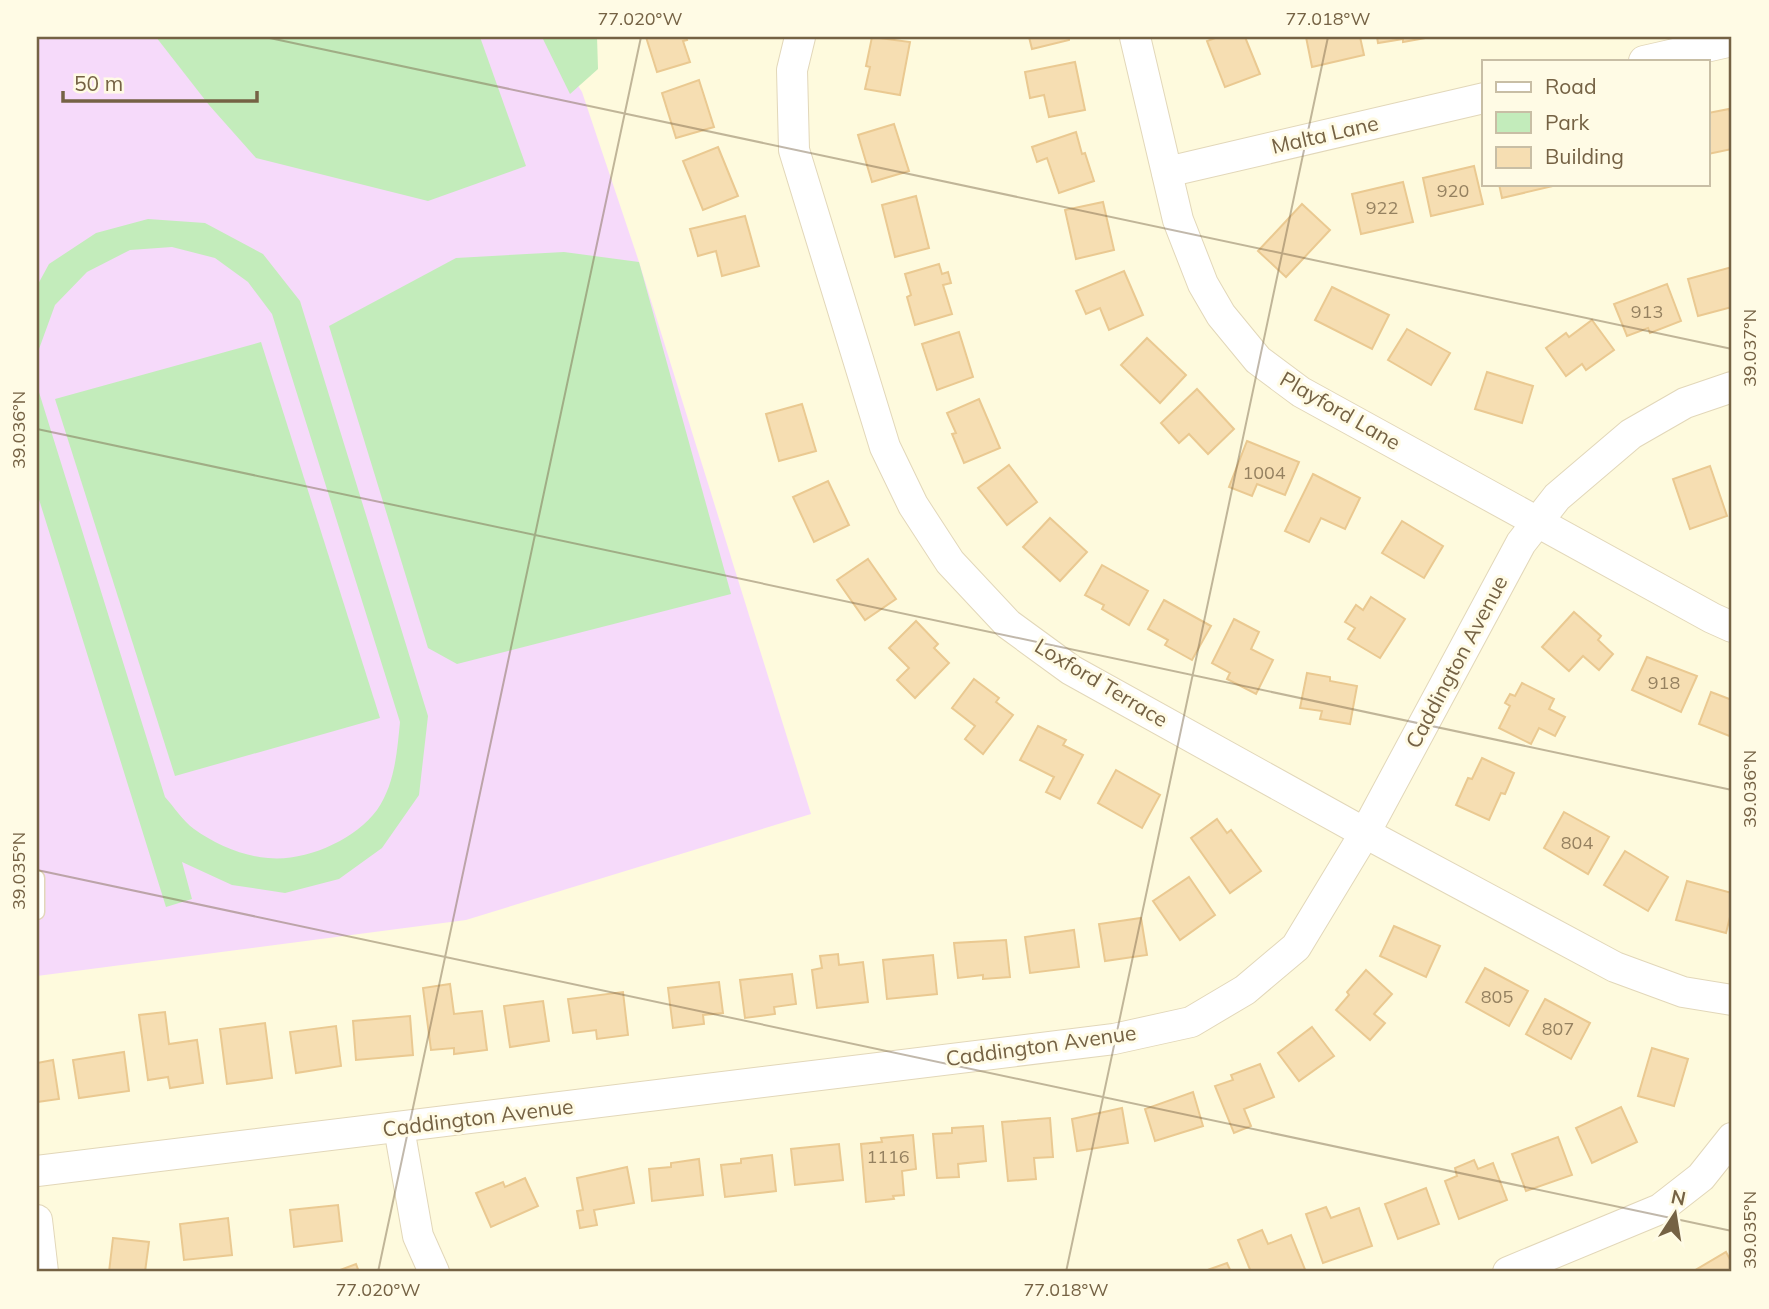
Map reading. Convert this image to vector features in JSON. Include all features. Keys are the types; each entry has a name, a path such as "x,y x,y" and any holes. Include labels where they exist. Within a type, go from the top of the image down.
{"street":[{"name":"Playford Lane","path":"1135,37 1178,220 1203,284 1220,315 1258,360 1301,393 1732,627"},
{"name":"Loxford Terrace","path":"794,40 794,150 885,447 913,505 950,562 1008,624 1072,670 1365,833 1615,967 1683,992 1732,1000"},
{"path":"1648,60 1732,41"},
{"name":"Malta Lane","path":"1167,172 1482,99"},
{"name":"Caddington Avenue","path":"37,1171 1114,1039 1191,1022 1245,990 1296,947 1365,833 1521,543 1557,497 1631,434 1685,403 1732,387"},
{"path":"399,1128 418,1236 434,1272"},
{"path":"1508,1272 1660,1209 1701,1177 1732,1138"},
{"path":"37,1220 43,1272"}],"lane":[{"path":"37,878 37,912"}],"shaded area":[{"path":"37,37 548,37 582,92 639,262 811,814 466,920 37,976"}],"green space":[{"path":"156,37 480,37 526,166 428,201 256,158 209,105"},
{"path":"542,37 597,37 598,69 570,94"},
{"path":"148,219 205,223 263,254 300,301 428,716 419,795 382,848 339,879 285,893 232,885 182,862 192,899 166,907 37,493 37,286 49,264 96,233","holes":["172,247 215,258 248,282 272,314 400,722 391,779 377,810 368,821 343,839 328,847 298,856 268,858 229,848 190,826 165,797 38,389 39,349 55,305 87,272 130,250"]},
{"path":"564,252 639,262 731,594 457,664 428,648 329,326 456,258"},
{"path":"261,342 380,718 175,776 55,399"}],"building":[{"path":"646,37 686,37 687,40 683,41 690,62 657,72"},
{"path":"872,37 910,42 900,95 865,89"},
{"path":"1029,37 1069,37 1069,40 1032,49"},
{"path":"1218,37 1245,37 1260,74 1225,87 1207,41"},
{"path":"1306,37 1360,37 1364,55 1312,67"},
{"path":"1377,37 1431,37 1378,43"},
{"path":"1075,62 1085,110 1049,117 1044,95 1030,98 1025,72"},
{"path":"699,80 714,127 676,138 662,93"},
{"path":"1729,109 1732,111 1732,149 1710,154 1710,113"},
{"path":"894,124 909,171 872,182 858,135"},
{"path":"1076,132 1094,181 1059,193 1047,158 1037,162 1032,147"},
{"path":"718,147 738,196 703,210 683,161"},
{"path":"1474,166 1483,204 1431,216 1423,178"},
{"path":"1403,182 1413,222 1361,234 1352,194"},
{"path":"1499,186 1553,186 1502,198"},
{"path":"916,196 929,248 895,257 882,205"},
{"path":"1103,202 1114,250 1076,259 1065,210"},
{"path":"1302,204 1330,230 1286,277 1258,251"},
{"path":"745,216 759,266 722,276 716,251 698,256 690,229"},
{"path":"939,264 942,274 948,272 951,283 943,285 952,314 915,325 907,297 911,295 905,274"},
{"path":"1732,267 1732,307 1698,316 1688,279"},
{"path":"1124,271 1143,315 1109,330 1100,308 1086,314 1076,291"},
{"path":"1667,284 1681,321 1650,333 1648,328 1627,336 1614,304"},
{"path":"1332,287 1389,315 1372,349 1315,320"},
{"path":"1592,320 1614,350 1586,370 1582,364 1566,376 1546,348 1566,333 1569,337"},
{"path":"1407,329 1450,353 1431,385 1388,360"},
{"path":"959,332 973,377 937,390 922,344"},
{"path":"1147,338 1186,375 1160,403 1121,365"},
{"path":"1487,372 1533,386 1522,423 1475,409"},
{"path":"1197,389 1234,429 1208,454 1189,434 1179,443 1161,423"},
{"path":"979,399 1000,448 964,463 947,413"},
{"path":"802,404 816,451 779,461 766,414"},
{"path":"1247,441 1299,462 1285,495 1257,484 1252,496 1229,487"},
{"path":"1009,465 1037,502 1007,525 978,488"},
{"path":"1710,466 1727,516 1690,529 1673,479"},
{"path":"1313,474 1360,498 1345,529 1321,518 1309,542 1285,531"},
{"path":"828,481 849,525 814,542 793,497"},
{"path":"1050,518 1087,552 1060,581 1023,547"},
{"path":"1402,521 1443,546 1424,578 1382,553"},
{"path":"868,559 896,599 865,620 837,580"},
{"path":"1102,565 1148,591 1129,625 1102,609 1104,605 1085,595"},
{"path":"1371,597 1405,619 1380,658 1348,639 1355,628 1345,622 1356,605 1363,610"},
{"path":"1164,600 1211,626 1192,660 1165,645 1168,640 1148,629"},
{"path":"1574,612 1601,636 1598,640 1613,654 1599,670 1583,656 1569,671 1542,647"},
{"path":"1234,619 1259,632 1251,649 1273,660 1256,694 1227,679 1230,673 1212,663"},
{"path":"916,621 938,644 934,648 949,663 915,698 897,680 909,668 889,648"},
{"path":"1647,657 1697,676 1681,712 1632,690"},
{"path":"1307,673 1357,686 1350,724 1320,719 1322,711 1300,708"},
{"path":"974,679 999,698 996,702 1013,715 983,754 965,739 975,726 952,708"},
{"path":"1522,683 1554,699 1549,709 1565,717 1555,736 1539,728 1531,744 1499,728 1510,706 1505,703 1510,694 1515,696"},
{"path":"1711,692 1732,700 1732,737 1699,724"},
{"path":"1038,726 1066,740 1063,745 1083,755 1060,799 1046,792 1054,777 1020,760"},
{"path":"1482,758 1514,773 1489,820 1456,805 1468,778 1472,779"},
{"path":"1116,770 1160,795 1142,828 1098,803"},
{"path":"1564,812 1609,837 1588,874 1544,848"},
{"path":"1217,819 1227,833 1231,830 1261,871 1230,893 1191,838"},
{"path":"1625,851 1668,877 1648,911 1604,885"},
{"path":"1189,877 1215,915 1180,940 1153,901"},
{"path":"1687,881 1732,893 1732,909 1726,933 1676,920"},
{"path":"1141,918 1147,955 1105,961 1099,924"},
{"path":"1394,926 1440,946 1426,977 1380,956"},
{"path":"1074,930 1079,967 1030,973 1025,937"},
{"path":"1006,940 1010,977 983,979 983,975 958,978 954,943"},
{"path":"838,954 839,965 863,962 868,1002 817,1008 812,970 822,968 820,956"},
{"path":"933,955 937,994 887,999 883,960"},
{"path":"1485,968 1528,991 1509,1026 1466,1002"},
{"path":"1366,970 1392,994 1374,1014 1385,1023 1370,1040 1336,1010"},
{"path":"792,974 796,1004 774,1007 775,1014 745,1018 740,980"},
{"path":"719,982 723,1013 703,1015 704,1024 673,1028 668,988"},
{"path":"450,984 454,1014 482,1011 487,1050 454,1054 454,1048 431,1050 423,988"},
{"path":"623,992 628,1035 597,1039 596,1030 573,1033 568,999"},
{"path":"1545,999 1590,1023 1571,1059 1526,1034"},
{"path":"543,1001 549,1041 510,1047 504,1006"},
{"path":"165,1012 169,1044 197,1040 203,1083 170,1088 168,1077 148,1080 139,1015"},
{"path":"410,1016 413,1055 356,1060 353,1021"},
{"path":"265,1023 272,1078 227,1084 220,1029"},
{"path":"336,1026 341,1066 296,1073 290,1032"},
{"path":"1312,1027 1334,1056 1299,1081 1278,1053"},
{"path":"1652,1048 1688,1059 1674,1106 1638,1096"},
{"path":"124,1052 129,1091 79,1098 73,1060"},
{"path":"53,1060 59,1099 37,1102 37,1063"},
{"path":"1260,1064 1274,1097 1244,1109 1251,1126 1234,1133 1215,1086 1233,1080 1231,1075"},
{"path":"1193,1092 1203,1126 1155,1141 1145,1109"},
{"path":"1621,1107 1637,1142 1592,1163 1576,1128"},
{"path":"1122,1108 1128,1143 1077,1151 1072,1119"},
{"path":"1050,1118 1053,1157 1034,1158 1036,1179 1008,1181 1002,1122"},
{"path":"983,1126 986,1161 958,1164 959,1177 937,1178 933,1134 952,1133 952,1128"},
{"path":"913,1135 916,1169 902,1171 904,1195 893,1196 894,1199 866,1202 861,1144 882,1142 881,1138"},
{"path":"1558,1137 1572,1175 1526,1191 1512,1154"},
{"path":"839,1144 843,1180 795,1185 791,1149"},
{"path":"772,1155 776,1191 725,1197 721,1165"},
{"path":"699,1159 703,1195 652,1201 649,1169 671,1167 671,1163"},
{"path":"1474,1160 1478,1169 1493,1163 1507,1200 1459,1219 1445,1181 1457,1176 1455,1168"},
{"path":"627,1167 634,1203 594,1210 597,1225 580,1228 577,1211 583,1210 577,1178"},
{"path":"525,1178 538,1206 491,1227 476,1193 503,1182 505,1187"},
{"path":"1426,1188 1439,1224 1398,1239 1385,1204"},
{"path":"338,1205 342,1241 294,1247 290,1210"},
{"path":"1326,1207 1331,1218 1359,1208 1372,1246 1323,1263 1306,1214"},
{"path":"228,1218 232,1255 184,1260 180,1224"},
{"path":"1262,1230 1268,1244 1291,1235 1306,1272 1251,1272 1238,1240"},
{"path":"113,1238 149,1242 145,1272 109,1272"},
{"path":"1726,1252 1732,1263 1732,1272 1692,1272"},
{"path":"1227,1263 1231,1272 1202,1272"},
{"path":"356,1264 359,1272 335,1272"}]}
